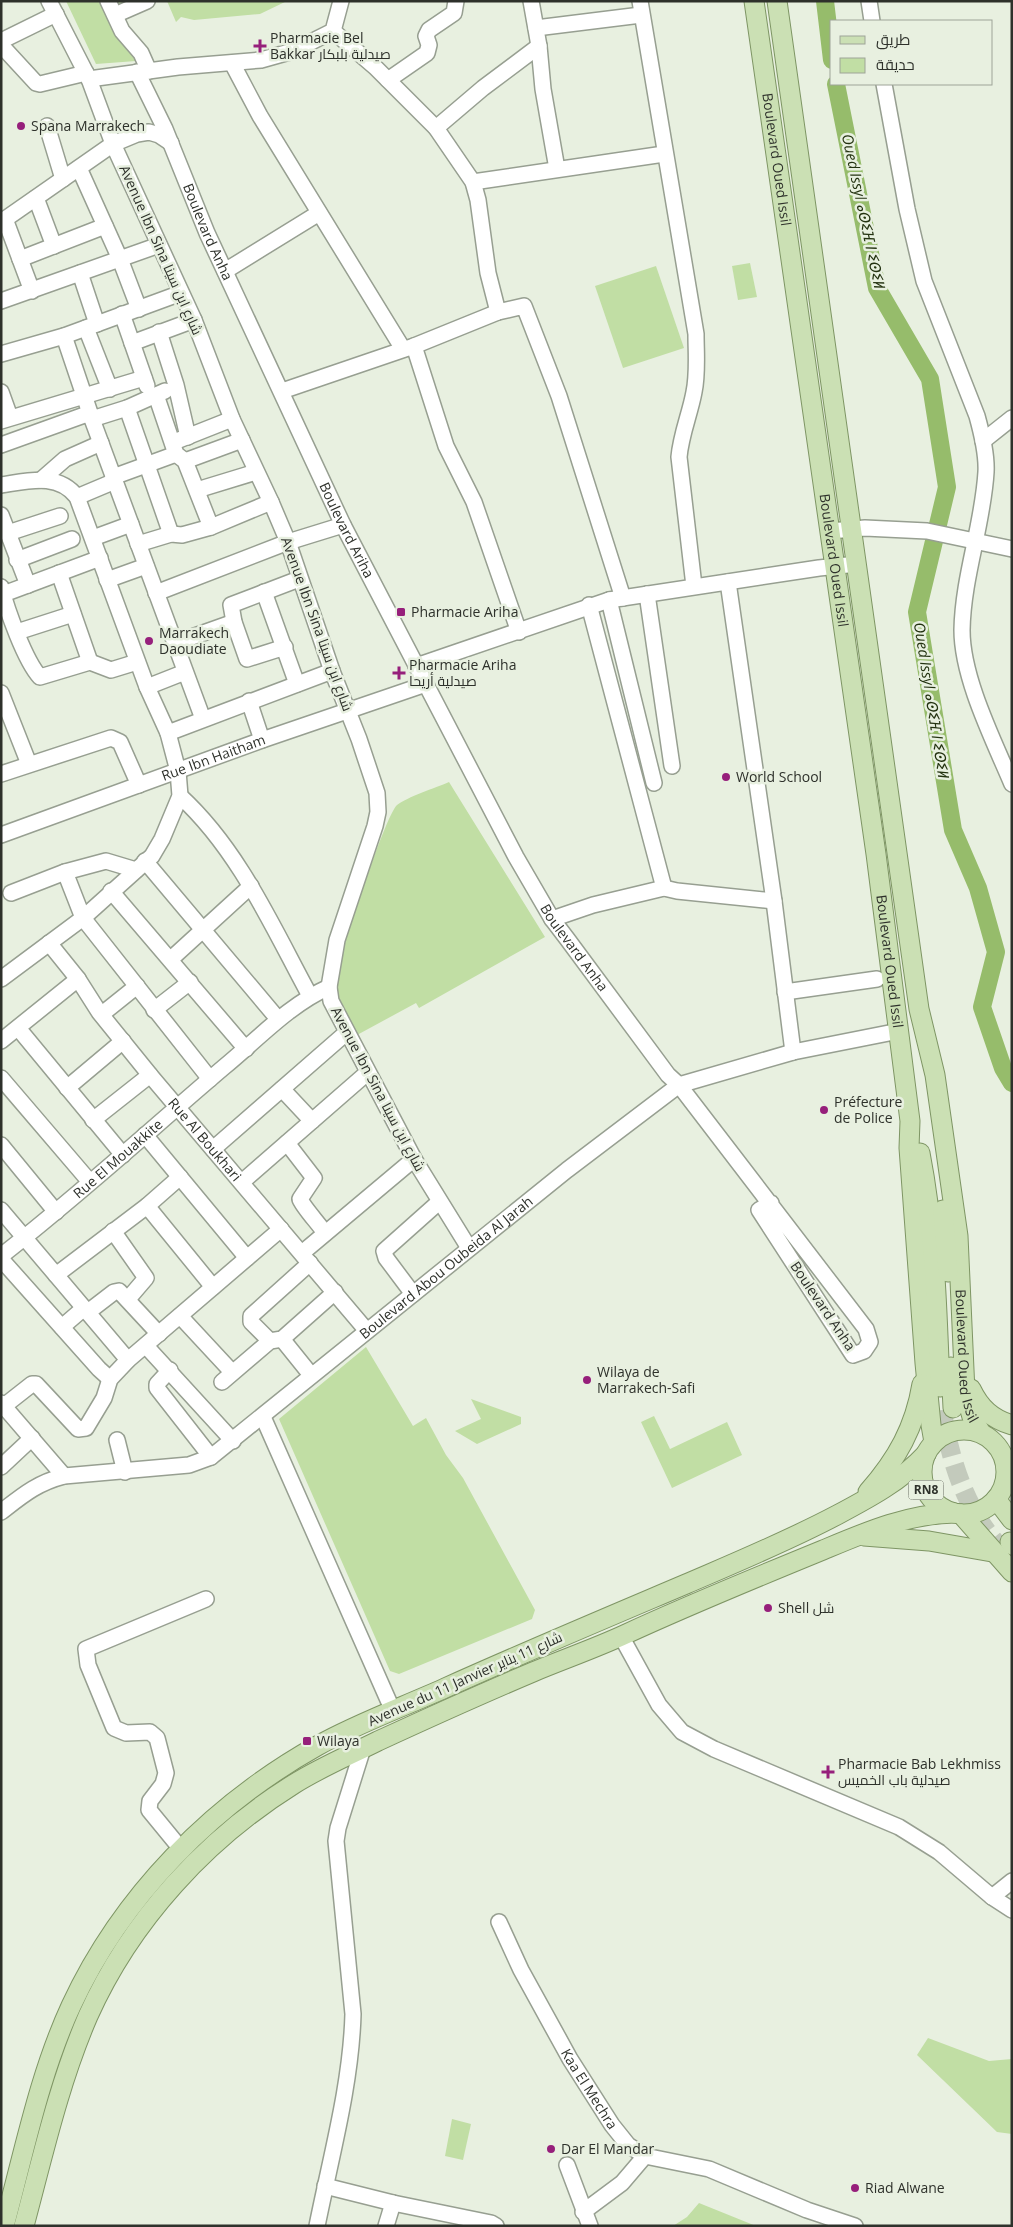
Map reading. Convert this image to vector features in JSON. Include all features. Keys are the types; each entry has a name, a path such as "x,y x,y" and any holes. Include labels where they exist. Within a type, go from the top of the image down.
{"main road":[{"name":"Boulevard Oued Issil","path":"754,1 836,566 910,1121 909,1148 931,1425 930,1448"},
{"name":"Boulevard Oued Issil","path":"777,1 919,1009 935,1075 958,1236 964,1374 968,1405 985,1436"},
{"name":"Boulevard Oued Issil","path":"910,1121 919,1147 931,1224 947,1409 948,1270 944,1224 918,1044 919,1009"},
{"path":"856,1505 882,1477 902,1447 918,1406 925,1363"},
{"path":"964,1374 978,1404 1001,1421 1012,1424"},
{"name":"RN8","path":"996,1499 979,1511 958,1513 938,1505 925,1489 922,1468 930,1448 944,1434 956,1430 968,1430 985,1436 1012,1436"},
{"path":"985,1436 1002,1453 1009,1471 996,1499 1012,1520"},
{"name":"Avenue du 11 Janvier شارع 11 يناير","path":"4,2226 54,2047 70,2008 88,1972 116,1928 150,1884 181,1849 225,1809 271,1774 319,1745 526,1652 757,1554 856,1505 906,1474 930,1448"},
{"path":"958,1513 1005,1549 1012,1572"},
{"name":"Avenue du 11 Janvier شارع 11 يناير","path":"24,2226 58,2098 80,2035 105,1982 133,1937 179,1880 232,1829 296,1783 362,1748 472,1698 621,1636 773,1568 858,1535 900,1520 930,1514 958,1513"},
{"path":"858,1535 1005,1549"}],"street":[{"path":"111,8 147,1"},
{"path":"333,31 341,1"},
{"path":"388,80 427,53 429,46 426,36 429,30 454,13 456,1"},
{"path":"531,1 539,46 543,89 557,169"},
{"path":"869,1 872,20"},
{"path":"1,41 52,8"},
{"name":"Avenue Ibn Sina شارع ابن سينا","path":"52,8 87,76 113,144 194,320 232,419 272,502 377,793 378,812 375,826 337,940 329,987 331,1001 367,1073 414,1159 469,1248"},
{"name":"Boulevard Anha","path":"111,8 122,31 141,52 143,72 150,100 171,143 224,271 282,391"},
{"path":"536,28 641,8 664,154 696,334 694,392 681,440 679,457 694,586"},
{"path":"1,45 36,83 40,84 87,76 143,72 277,57 333,31"},
{"path":"333,31 388,80 436,128 473,182 478,200 488,273 498,312"},
{"path":"436,128 482,88 539,46"},
{"path":"232,63 260,116 319,213 408,348 446,446 474,502 519,632"},
{"path":"884,85 907,209 924,281 977,416 983,442 986,470 963,612 964,649 968,673 1012,784"},
{"path":"137,134 146,122 150,100"},
{"path":"47,126 63,179"},
{"path":"32,291 3,220 113,144 137,134 154,133 171,143"},
{"path":"473,182 664,154"},
{"path":"80,168 120,259 139,309"},
{"path":"36,198 54,246"},
{"path":"224,271 319,213"},
{"path":"20,259 105,226"},
{"path":"1,301 159,245"},
{"path":"80,273 92,326 110,389"},
{"path":"1,354 64,336 182,293"},
{"path":"282,391 408,348 498,312 524,306 559,396 616,599 654,783"},
{"path":"122,314 144,378 197,490 212,527"},
{"path":"132,343 194,320"},
{"path":"159,332 176,385 188,437"},
{"path":"64,336 83,395 203,718"},
{"path":"1,392 6,419 144,378"},
{"path":"1,445 91,416 127,408 176,385"},
{"name":"Boulevard Ariha","path":"282,391 343,525 416,666"},
{"path":"127,408 171,534"},
{"path":"983,442 1012,418"},
{"path":"178,452 188,437 232,419"},
{"path":"77,497 147,464 178,452 242,440"},
{"path":"41,480 65,459 101,443"},
{"path":"197,490 256,472"},
{"path":"1,485 41,480 59,482 77,497 147,688 168,733 178,771 180,796 162,839 141,866 83,918 1,979"},
{"path":"138,544 171,534 182,535 212,527 272,502"},
{"path":"1,515 28,585"},
{"path":"8,533 60,516"},
{"path":"93,538 131,524"},
{"path":"156,594 288,542 343,525"},
{"path":"830,532 851,529 890,528 927,531 974,543 1012,549"},
{"path":"17,560 72,539"},
{"path":"100,558 28,585 2,592 34,670 40,676 90,662 110,670 137,662"},
{"path":"416,666 519,632 589,606 616,599 694,586 857,564"},
{"path":"108,580 146,566"},
{"path":"59,573 90,662"},
{"path":"285,647 247,658 230,605 299,579"},
{"path":"728,582 774,901 793,1052"},
{"path":"264,592 285,647 296,684"},
{"path":"647,594 672,766"},
{"path":"589,606 664,888"},
{"path":"17,632 73,614"},
{"path":"175,643 234,622"},
{"name":"Boulevard Anha","path":"416,666 516,857 552,919 668,1075 679,1085 771,1204 866,1329 870,1342 864,1351 853,1355 758,1210 771,1204"},
{"path":"168,733 203,718 332,671"},
{"path":"147,688 185,672"},
{"name":"Rue Ibn Haitham","path":"1,835 262,740 426,684"},
{"path":"1,693 29,764"},
{"path":"249,701 262,740"},
{"path":"1,774 112,738 120,742 139,785"},
{"path":"180,796 213,830 250,886 310,996"},
{"path":"11,893 65,872 106,861 141,866 203,931 278,1019"},
{"path":"65,872 83,918 210,1079"},
{"path":"170,959 203,931 250,886"},
{"path":"552,919 594,905 664,888 678,892 774,901"},
{"path":"112,892 246,1049"},
{"name":"Rue Al Boukhari","path":"49,943 78,978 99,1012 150,1075 367,1331"},
{"path":"1,1041 78,978"},
{"path":"785,992 878,979"},
{"path":"154,1010 190,982"},
{"path":"102,1014 137,986"},
{"name":"Rue El Mouakkite","path":"1,1257 123,1155 278,1019 310,996 329,987"},
{"path":"18,1028 123,1155"},
{"name":"Boulevard Abou Oubeida Al Jarah","path":"1,1512 35,1486 64,1476 189,1466 211,1457 567,1170 679,1085 793,1052 899,1031"},
{"path":"213,1149 346,1033"},
{"path":"67,1088 123,1041"},
{"path":"242,1182 367,1073"},
{"path":"93,1120 150,1075"},
{"path":"1,1078 90,1182"},
{"path":"282,1089 312,1121"},
{"path":"145,1135 247,1258"},
{"path":"287,1143 314,1178 300,1199 303,1206 317,1220 325,1233"},
{"path":"1,1145 56,1212"},
{"path":"311,1375 276,1340 251,1322 250,1316 306,1258 325,1233 414,1159"},
{"path":"56,1275 147,1206 180,1177"},
{"path":"413,1294 386,1258 384,1251 439,1202"},
{"path":"147,1206 213,1288"},
{"path":"1,1210 128,1360"},
{"path":"64,1476 3,1404 32,1384 36,1384 78,1429 82,1430 88,1425 104,1398 110,1379 128,1360 281,1229"},
{"path":"113,1231 146,1278 128,1299"},
{"path":"1,1257 99,1369 110,1379"},
{"path":"62,1327 117,1290 128,1299 159,1334"},
{"path":"180,1316 227,1377 335,1292"},
{"path":"146,1346 233,1441"},
{"path":"170,1370 157,1384 156,1388 211,1457"},
{"path":"263,1417 393,1711"},
{"path":"1,1467 32,1438"},
{"path":"117,1440 125,1472"},
{"path":"181,1849 149,1810 150,1801 163,1784 166,1773 157,1738 150,1732 126,1733 114,1728 88,1665 86,1649 206,1599"},
{"path":"621,1636 659,1705 682,1732 723,1752 899,1828 939,1852 992,1897 1012,1910"},
{"path":"317,2226 346,2079 353,2022 336,1841 362,1748"},
{"path":"992,1897 1012,1881"},
{"name":"Kaa El Mechra","path":"499,1922 521,1970 582,2080 624,2141 644,2156 709,2170 807,2210 855,2226"},
{"path":"583,2212 622,2182 644,2156"},
{"path":"567,2165 583,2212 590,2226"},
{"path":"325,2186 393,2203 491,2222 496,2226"},
{"path":"386,2226 393,2203"}],"green space":[{"path":"66,1 158,1 120,18 136,61 96,64"},
{"path":"167,1 287,1 260,14 194,20 181,17 176,22"},
{"path":"750,263 757,297 738,300 732,266"},
{"path":"656,266 684,348 623,368 595,286"},
{"path":"449,782 545,937 419,1008 416,1003 357,1035 340,1000 336,978 373,858 391,814 397,805"},
{"path":"366,1347 413,1426 426,1418 446,1455 463,1478 535,1610 532,1619 399,1674 390,1671 279,1419"},
{"path":"471,1399 521,1417 521,1424 477,1444 455,1431 481,1419"},
{"path":"654,1416 670,1449 727,1422 742,1455 672,1488 641,1422"},
{"path":"928,2038 989,2061 1012,2059 1012,2134 997,2132 917,2055"},
{"path":"452,2119 471,2124 463,2160 445,2156"},
{"path":"699,2203 756,2226 673,2226 687,2217"}],"waterway":[{"name":"Oued Issyl ⴰⵙⵉⴼ ⵏ ⵉⵙⵉⵍ","path":"825,1 830,43"},
{"name":"Oued Issyl ⴰⵙⵉⴼ ⵏ ⵉⵙⵉⵍ","path":"836,85 877,288 930,379 947,487 917,612 953,830 978,888 996,952 982,1007 1003,1068 1012,1083"}],"tunnel":[{"path":"942,1410 949,1446 960,1481 976,1514 997,1544"}],"place":[{"name":"Pharmacie Bel Bakkar صيدلية بلبكار","path":"260,46"},
{"name":"Spana Marrakech","path":"21,126"},
{"name":"Pharmacie Ariha","path":"401,612"},
{"name":"Marrakech Daoudiate","path":"149,641"},
{"name":"Pharmacie Ariha صيدلية أريحا","path":"399,673"},
{"name":"World School","path":"726,777"},
{"name":"Préfecture de Police","path":"824,1110"},
{"name":"Wilaya de Marrakech-Safi","path":"587,1380"},
{"name":"Shell شل","path":"768,1608"},
{"name":"Wilaya","path":"307,1741"},
{"name":"Pharmacie Bab Lekhmiss صيدلية باب الخميس","path":"828,1772"},
{"name":"Dar El Mandar","path":"551,2149"},
{"name":"Riad Alwane","path":"855,2188"}]}
